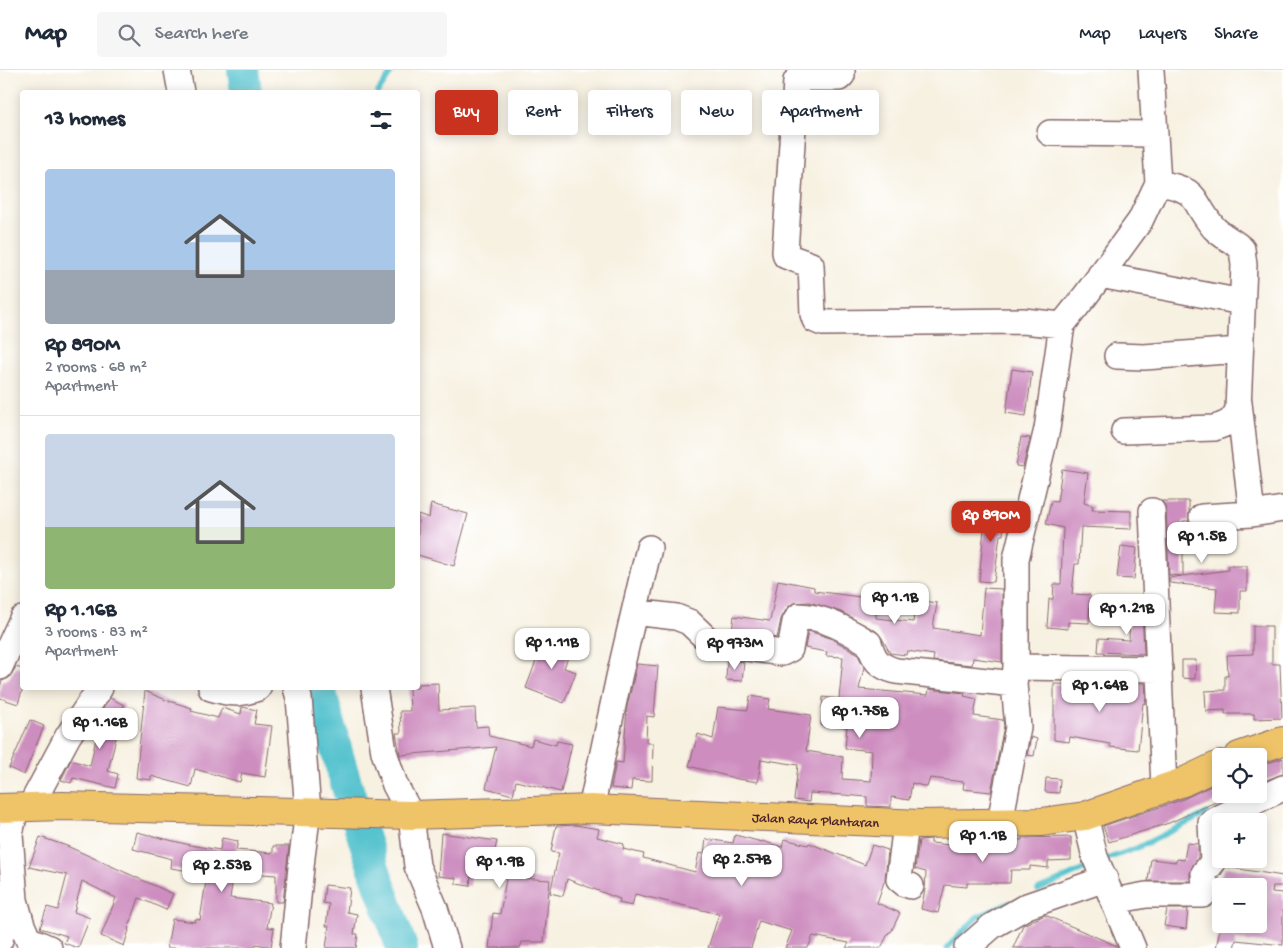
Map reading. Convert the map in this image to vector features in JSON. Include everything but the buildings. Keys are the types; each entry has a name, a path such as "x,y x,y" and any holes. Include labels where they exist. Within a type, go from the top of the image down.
{"main road":[{"path":"1262,748 1283,741"},
{"name":"Jalan Raya Plantaran","path":"16,808 62,806 406,815 591,809 906,824 1042,822 1085,816 1183,782 1212,768"}],"street":[{"path":"177,70 181,90"},
{"path":"842,70 842,75 839,78 800,78 796,81 785,252 786,256 811,265 813,314 815,320 822,323 1023,321 1062,325"},
{"path":"1000,822 1018,727 1015,676 1016,559 1047,429 1062,325 1140,221 1158,183 1151,70"},
{"path":"1050,133 1154,134"},
{"path":"1158,183 1177,186 1194,197 1212,226 1224,238 1242,249 1244,265 1238,403 1252,514"},
{"path":"1100,275 1242,302"},
{"path":"1117,356 1144,357 1240,350"},
{"path":"1124,431 1214,428 1234,419 1238,403"},
{"path":"1202,517 1252,514 1283,509"},
{"path":"1152,511 1164,788"},
{"path":"591,809 649,548"},
{"path":"634,612 676,617 689,622 711,643 782,653 790,649 795,622 799,616 809,616 852,633 869,643 873,656 882,667 896,671 1015,676 1160,669"},
{"path":"0,666 20,622"},
{"path":"49,948 28,939 22,925 13,886 10,834 16,808 99,690"},
{"path":"218,690 230,694 252,690"},
{"path":"293,948 302,857 314,812 300,698 297,690"},
{"path":"374,690 384,752 406,815 417,866 434,908 447,948"},
{"path":"967,948 992,926 1027,906 1104,878 1146,896 1203,895 1205,887 1204,873 1213,862 1211,824 1221,817 1283,788"},
{"path":"1085,816 1104,878 1134,948"},
{"path":"906,824 899,879 910,886"},
{"path":"0,940 13,886"}],"waterway":[{"path":"243,70 246,90"},
{"path":"379,90 393,70"},
{"path":"320,690 347,786 402,948"},
{"path":"1104,860 1137,848 1207,813"},
{"path":"1038,890 1093,865"},
{"path":"947,948 977,917 1009,903"}]}
